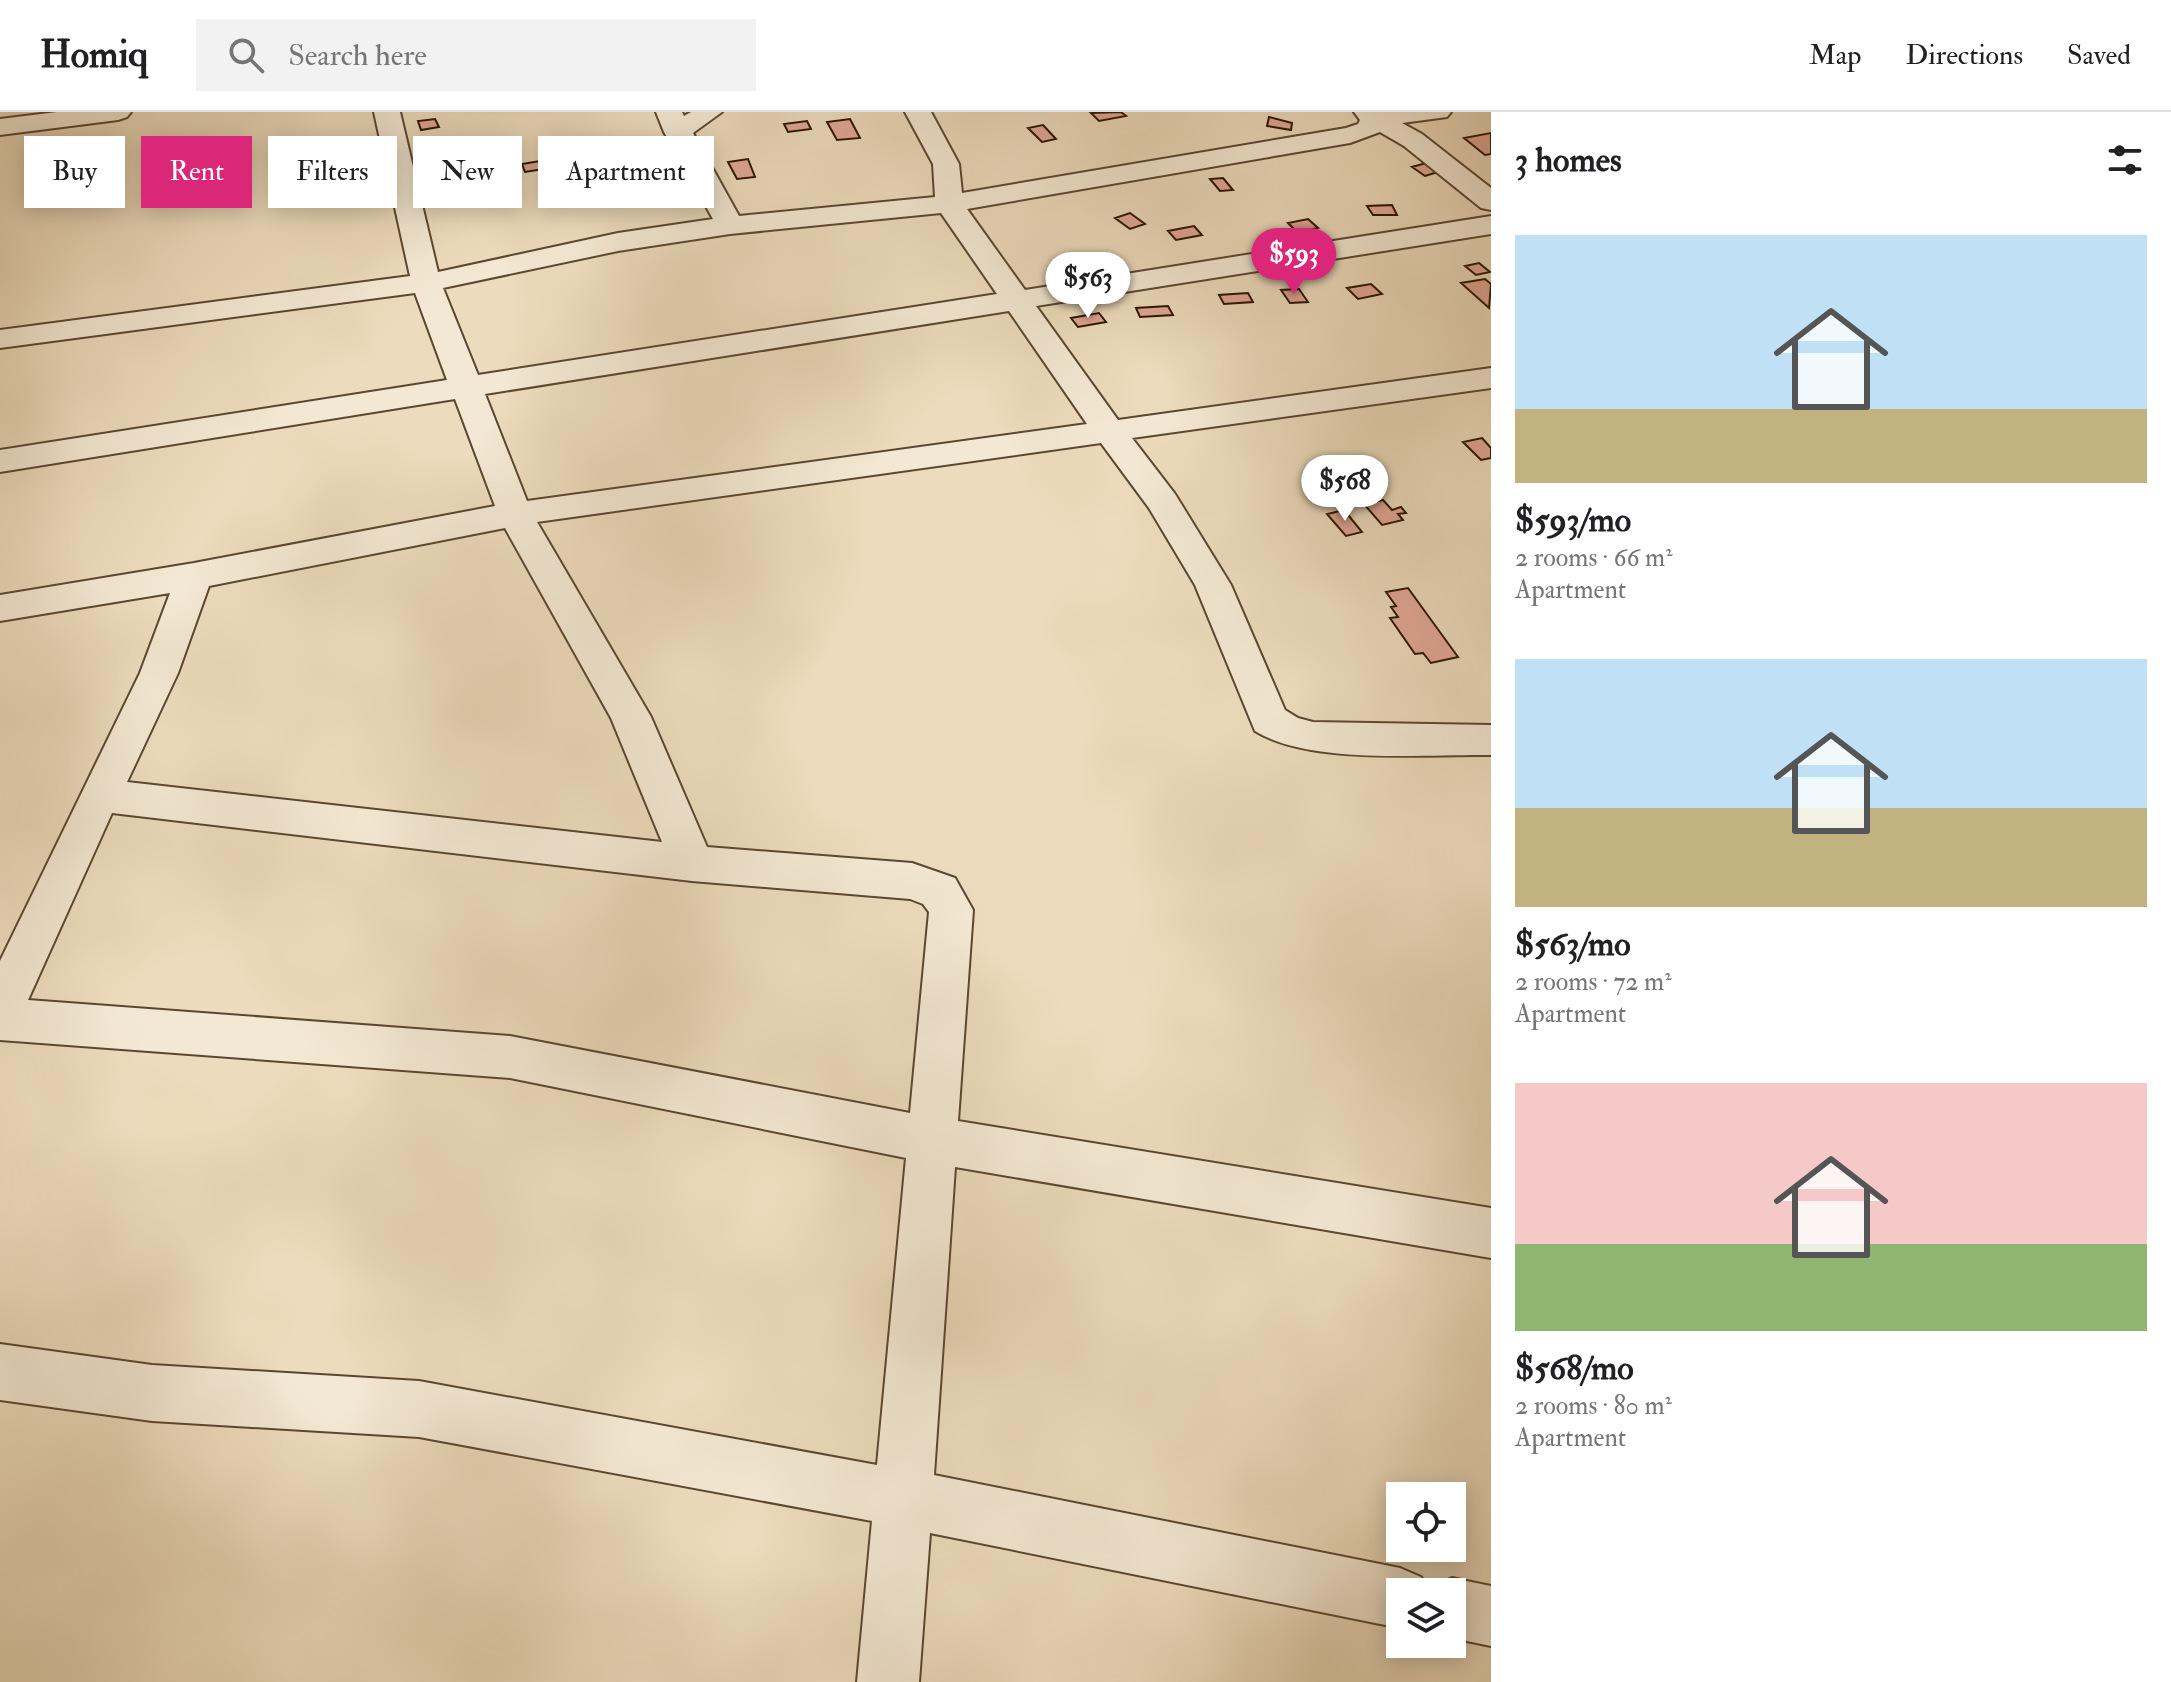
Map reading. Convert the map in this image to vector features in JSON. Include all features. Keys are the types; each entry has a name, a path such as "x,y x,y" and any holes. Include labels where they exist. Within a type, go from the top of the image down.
{"street":[{"path":"0,127 118,112"},
{"path":"387,112 426,283 469,387 515,514 631,717 692,863"},
{"path":"709,112 673,122 730,225"},
{"path":"918,112 946,164 949,204 1015,301 1163,502 1213,585 1269,720 1287,731 1313,737 1491,740"},
{"path":"1369,114 1438,112"},
{"path":"0,339 426,283 618,242 730,225 949,204 1350,135 1369,129 1369,114"},
{"path":"1369,114 1413,140 1491,202"},
{"path":"0,461 1491,225"},
{"path":"0,608 194,576 515,514 1491,378"},
{"path":"0,1011 73,849 159,673 194,576"},
{"path":"101,795 692,863 912,881 939,891 951,910 888,1682"},
{"path":"0,1019 510,1057 932,1140 1491,1233"},
{"path":"0,1372 152,1393 419,1409 902,1498 1386,1595"},
{"path":"1466,1611 1491,1616"}],"building":[{"path":"1121,112 1126,116 1099,121 1091,113"},
{"path":"1269,117 1292,123 1291,130 1267,126"},
{"path":"435,119 439,127 421,130 418,121"},
{"path":"850,119 860,138 837,140 827,122"},
{"path":"807,121 811,129 788,132 784,124"},
{"path":"1043,125 1056,139 1042,142 1028,128"},
{"path":"1491,133 1491,154 1485,155 1464,138"},
{"path":"748,159 755,177 737,179 728,162"},
{"path":"538,161 538,170 525,172 522,164"},
{"path":"1426,163 1438,172 1425,176 1412,167"},
{"path":"1223,178 1233,190 1220,191 1210,179"},
{"path":"1392,205 1397,215 1373,215 1367,206"},
{"path":"1130,213 1145,224 1130,229 1115,218"},
{"path":"1308,219 1318,228 1297,232 1288,223"},
{"path":"1194,226 1202,235 1176,240 1168,231"},
{"path":"1081,253 1089,260 1067,266 1060,259"},
{"path":"1479,263 1490,272 1476,275 1465,266"},
{"path":"1485,279 1491,284 1489,308 1461,283"},
{"path":"1371,284 1382,294 1358,299 1347,288"},
{"path":"1299,289 1308,302 1290,303 1281,290"},
{"path":"1248,293 1253,302 1224,304 1219,295"},
{"path":"1168,306 1173,315 1140,317 1136,308"},
{"path":"1099,313 1106,322 1078,327 1071,318"},
{"path":"1482,438 1491,448 1491,458 1481,460 1463,442"},
{"path":"1357,460 1368,471 1353,474 1342,463"},
{"path":"1383,500 1392,510 1401,507 1406,513 1398,514 1403,520 1382,525 1364,504"},
{"path":"1344,510 1362,532 1346,536 1327,514"},
{"path":"1408,588 1458,657 1431,663 1423,653 1415,654 1390,618 1398,617 1391,607 1396,606 1386,592"}]}
